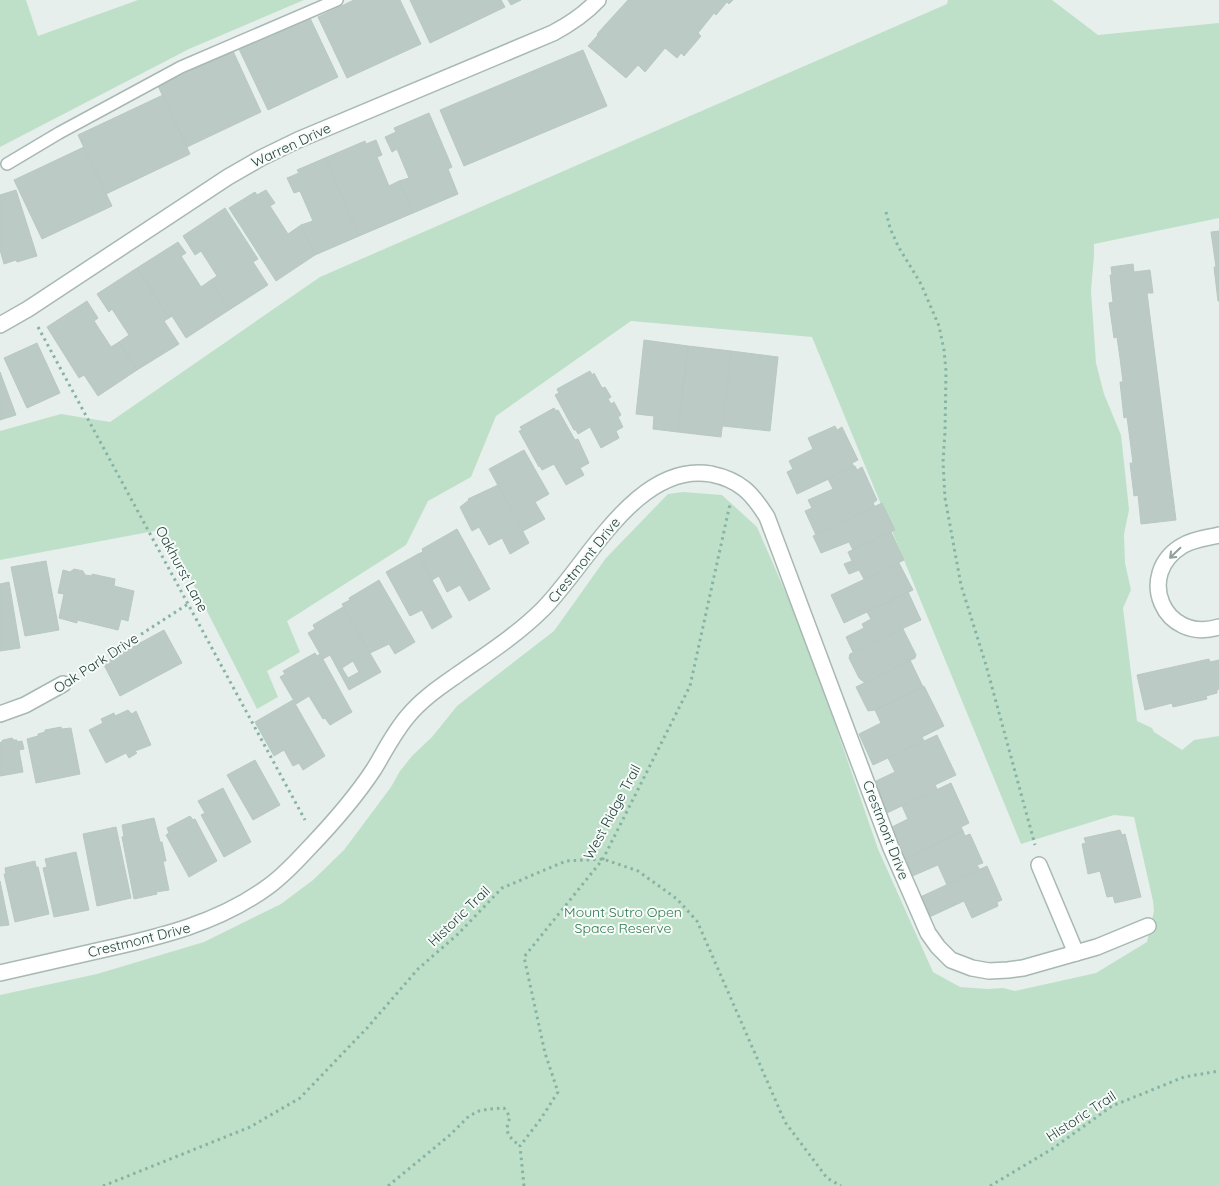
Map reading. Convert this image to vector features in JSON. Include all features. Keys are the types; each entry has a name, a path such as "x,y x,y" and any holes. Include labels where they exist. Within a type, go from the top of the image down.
{"street":[{"name":"Warren Drive","path":"0,325 28,309 228,177 261,158 298,140 553,33 573,22 598,0"},
{"name":"Crestmont Drive","path":"0,972 179,932 210,920 242,904 270,886 316,840 360,788 394,734 408,716 440,687 518,631 544,609 603,534 635,502 665,481 679,475 692,473 707,474 735,481 758,502 767,517 891,848 928,933 952,960 972,968 989,971 1023,968 1076,953 1123,937 1148,926"},
{"path":"1219,535 1194,540 1181,546 1171,555 1162,568 1158,582 1160,600 1168,615 1179,624 1194,630 1208,630 1219,627"},
{"name":"Oak Park Drive","path":"0,714 26,705 63,684"},
{"path":"1039,865 1076,953"}],"lane":[{"path":"7,164 68,128 181,67 337,0"}],"path":[{"path":"886,212 890,228 898,246 921,284 939,326 946,371 943,462 945,498 959,576 970,619 990,682 1039,865"},
{"name":"Oakhurst Lane","path":"28,309 316,840"},
{"name":"West Ridge Trail","path":"520,1146 558,1092 545,1053 524,957 603,859 690,686 735,481"},
{"name":"Oak Park Drive","path":"63,684 188,604"},
{"name":"Historic Trail","path":"103,1186 250,1127 300,1098 367,1028 418,969 458,934 502,888 566,861 603,859 638,871 677,899 697,922 785,1122 827,1178 841,1186"},
{"name":"Historic Trail","path":"990,1186 1052,1149 1112,1106 1184,1077 1219,1071"},
{"path":"388,1186 450,1135 469,1116 479,1111 504,1108 510,1117 506,1127 508,1136 520,1146 524,1186"}],"green space":[{"path":"0,0 26,0 38,36 138,0 304,0 189,49 0,147"},
{"name":"Mount Sutro Open Space Reserve","path":"948,0 1052,0 1098,35 1219,23 1219,218 1094,244 1091,291 1096,363 1104,394 1121,435 1128,500 1129,510 1124,534 1125,563 1131,590 1123,608 1137,721 1152,728 1154,732 1182,750 1194,740 1219,736 1219,1186 0,1186 0,995 97,974 204,942 281,904 313,880 344,850 391,787 400,771 412,756 432,737 457,706 554,631 606,558 668,494 683,492 722,495 757,527 804,634 878,849 933,972 960,987 1003,988 1015,991 1096,973 1147,942 1154,911 1153,901 1134,817 1114,815 1021,844 812,337 631,321 496,416 471,477 428,501 406,545 287,621 300,652 267,671 278,697 257,709 165,529 0,560 0,431 61,414 110,422 320,277 947,4"}],"building":[{"path":"354,0 400,0 421,44 347,78 318,17"},
{"path":"410,0 501,0 505,7 430,43"},
{"path":"508,0 521,0 511,5"},
{"path":"628,0 733,0 729,4 727,2 716,15 714,13 698,33 701,36 684,56 681,53 677,58 665,48 645,72 638,65 626,78 588,46"},
{"path":"309,16 338,77 268,110 239,49"},
{"path":"583,50 607,106 464,166 440,110"},
{"path":"233,51 261,112 187,147 158,86"},
{"path":"163,95 190,154 106,194 78,135"},
{"path":"429,113 452,167 448,169 458,194 413,213 399,181 409,178 397,149 392,152 385,137 396,132 394,128"},
{"path":"376,140 382,155 377,157 389,186 399,181 413,213 359,236 325,158 365,141 366,144"},
{"path":"84,147 112,206 42,239 14,180"},
{"path":"325,158 359,236 315,255 301,225 313,221 300,191 294,193 287,178 299,173 297,170"},
{"path":"16,190 37,256 4,264 0,250 0,195"},
{"path":"266,190 275,203 270,206 288,234 301,225 315,255 276,281 229,208 255,192 257,195"},
{"path":"225,208 258,259 253,262 268,285 229,310 211,280 217,276 201,251 195,255 183,236"},
{"path":"1219,231 1219,301 1218,301 1211,232"},
{"path":"178,242 186,253 181,256 201,287 211,280 229,310 186,338 172,316 169,318 137,268"},
{"path":"1133,264 1134,272 1150,270 1153,293 1147,293 1176,520 1141,524 1138,495 1134,496 1130,463 1133,463 1127,417 1124,418 1120,382 1123,382 1117,337 1114,338 1109,303 1113,302 1111,267"},
{"path":"137,268 169,318 164,321 179,344 137,370 119,342 129,335 112,309 109,312 97,294"},
{"path":"87,301 98,318 94,321 111,347 119,342 137,370 98,396 84,375 79,378 47,327"},
{"path":"644,340 688,346 678,432 653,429 654,416 636,414"},
{"path":"37,343 60,393 27,408 4,358"},
{"path":"688,346 731,351 721,437 678,432"},
{"path":"731,351 778,357 770,431 723,426"},
{"path":"590,371 592,375 594,373 602,388 605,387 611,397 608,399 611,404 614,402 621,415 618,417 623,427 616,431 619,438 601,448 590,427 578,434 574,430 555,395 559,393 557,389"},
{"path":"0,372 16,415 0,420"},
{"path":"554,408 556,411 558,410 575,440 578,439 589,463 580,468 584,475 566,485 554,464 542,470 539,467 519,431 522,430 520,427"},
{"path":"835,426 837,430 842,427 858,460 852,463 854,467 797,494 787,472 793,469 789,461 813,449 808,438"},
{"path":"524,450 549,494 535,502 545,519 523,531 489,469"},
{"path":"855,466 857,470 862,467 877,500 873,503 875,507 816,535 805,511 812,508 808,500 833,489 828,479"},
{"path":"498,485 529,543 510,554 502,538 489,545 479,527 472,531 460,507 468,499"},
{"path":"882,503 895,530 853,550 849,542 821,553 813,536"},
{"path":"457,529 490,589 469,601 460,585 447,592 439,576 432,580 418,554 423,552 422,549"},
{"path":"891,532 904,560 864,579 859,570 849,574 844,564 852,561 848,552"},
{"path":"418,554 452,617 432,629 422,610 410,616 386,572"},
{"path":"46,561 59,630 25,636 11,567"},
{"path":"899,563 913,590 844,623 831,595"},
{"path":"74,569 83,571 85,575 92,576 92,574 115,579 114,586 134,591 128,621 121,619 118,630 77,620 77,623 59,618 64,594 58,593 63,570 70,572"},
{"path":"379,580 415,642 395,654 389,644 370,653 342,604"},
{"path":"9,582 20,648 0,651 0,584"},
{"path":"908,592 921,620 853,652 846,637 864,628 862,624 871,619 867,612"},
{"path":"343,607 381,672 349,690 330,655 323,659 308,633 315,629 313,625","holes":["353,661 359,672 348,678 342,668"]},
{"path":"903,629 916,655 915,658 865,683 859,678 849,658 850,654"},
{"path":"164,630 182,663 120,696 103,663"},
{"path":"315,653 317,656 320,654 352,712 330,725 325,718 323,719 309,696 296,704 280,677 285,674 283,671"},
{"path":"1209,659 1210,662 1219,660 1219,689 1217,693 1206,696 1207,699 1173,707 1172,703 1145,710 1137,675"},
{"path":"910,660 923,687 875,710 868,711 856,687"},
{"path":"924,686 944,726 922,737 924,741 873,765 859,734 881,723 875,710"},
{"path":"293,700 325,756 303,770 299,763 293,766 284,750 274,756 255,722"},
{"path":"128,710 132,714 136,711 151,745 135,751 137,753 129,758 126,753 106,763 89,730 103,723 101,719 114,713 115,716"},
{"path":"61,727 62,729 71,728 80,774 36,783 27,739 38,736 38,734 45,732 45,730"},
{"path":"937,735 956,775 935,785 937,789 887,813 874,786 874,782 895,772 888,758"},
{"path":"12,738 17,740 17,742 22,741 24,749 19,750 23,772 0,776 0,743 3,740"},
{"path":"255,760 280,805 253,820 227,775"},
{"path":"951,783 969,823 961,827 963,831 900,861 888,829 908,819 902,806"},
{"path":"223,788 251,842 224,857 201,815 205,813 198,801"},
{"path":"190,816 193,820 195,819 217,861 189,877 166,835 169,833 167,828"},
{"path":"154,818 166,861 163,861 169,890 134,899 122,837 124,836 122,825"},
{"path":"116,827 131,898 97,906 83,834"},
{"path":"1120,830 1122,835 1125,834 1141,897 1115,903 1113,896 1107,897 1100,871 1088,874 1082,844 1086,843 1084,838"},
{"path":"963,831 965,836 970,834 983,863 977,865 980,870 947,885 938,865 910,877 903,860"},
{"path":"76,852 89,910 54,917 43,868 47,867 45,859"},
{"path":"35,861 49,914 15,922 4,874 6,874 5,868"},
{"path":"987,866 1002,900 997,902 998,906 972,918 964,901 925,919 916,899"},
{"path":"0,881 9,925 0,926"}]}
